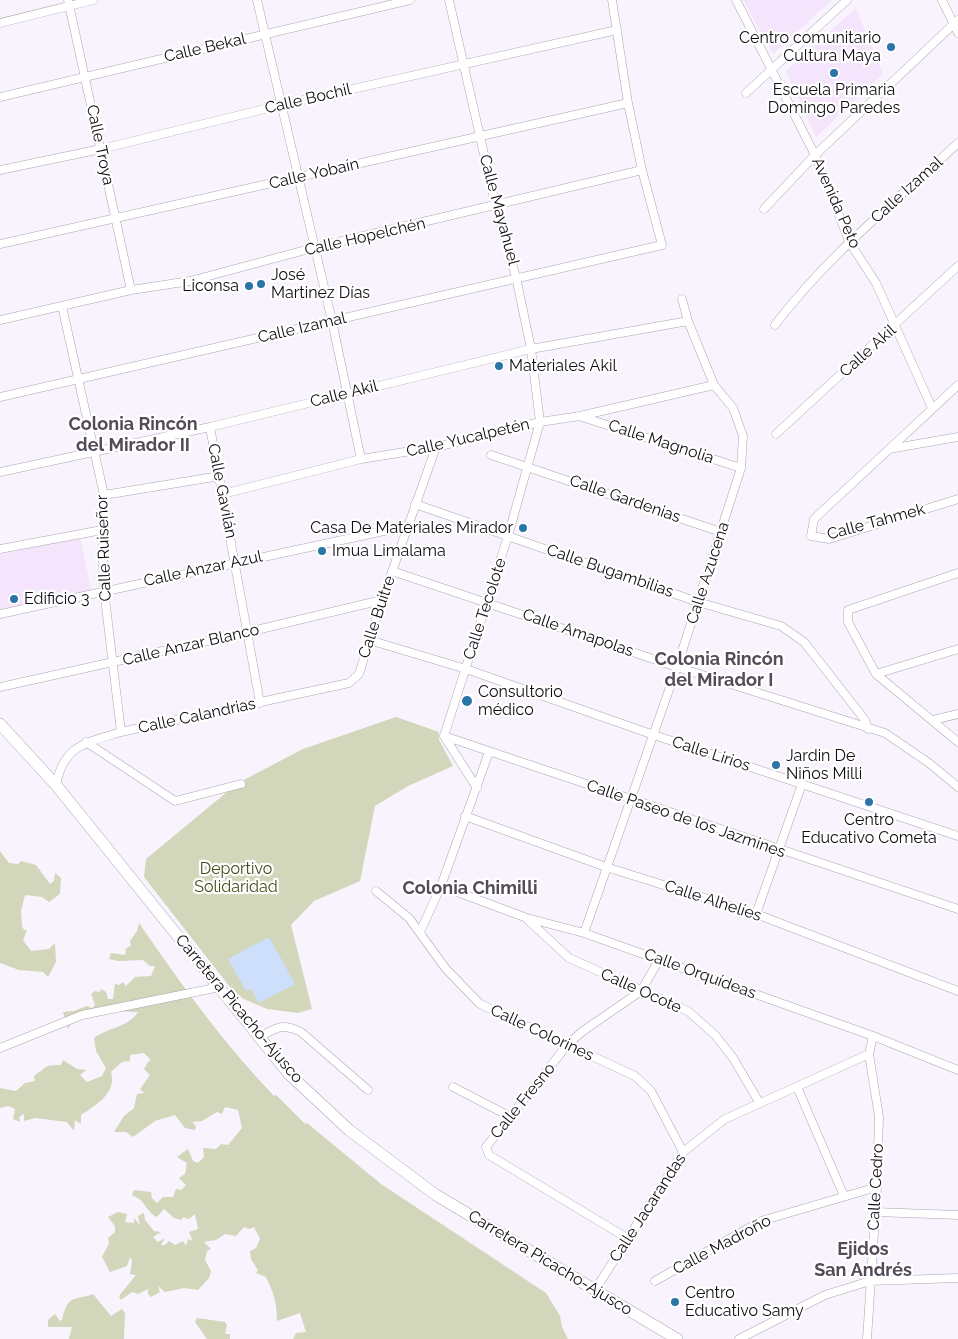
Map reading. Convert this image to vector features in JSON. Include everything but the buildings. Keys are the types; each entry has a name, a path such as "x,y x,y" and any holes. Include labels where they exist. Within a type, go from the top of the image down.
{"main road":[{"name":"Carretera Picacho-Ajusco","path":"0,724 56,785 289,1074 349,1130 436,1195 676,1339"}],"street":[{"path":"0,23 69,3 93,0"},
{"path":"257,0 332,321 361,459"},
{"name":"Calle Bekal","path":"0,97 85,75 410,0"},
{"name":"Calle Mayahuel","path":"449,0 496,207 516,277 531,350 540,422"},
{"path":"612,0 628,104 642,170"},
{"name":"Avenida Peto","path":"736,0 815,155 850,243 876,283 932,408"},
{"path":"746,93 846,0"},
{"path":"942,0 956,22 958,32"},
{"name":"Calle Troya","path":"69,3 131,290"},
{"path":"764,210 815,155 956,22"},
{"name":"Calle Bochil","path":"0,170 101,149 281,105 617,30"},
{"name":"Calle Yobaín","path":"0,244 298,178 480,135 628,104"},
{"name":"Calle Izamal","path":"775,326 810,282 958,143"},
{"name":"Calle Hopelchén","path":"0,320 131,290 190,281 314,248 496,207 642,170"},
{"name":"Calle Izamal","path":"0,397 662,244 642,170"},
{"name":"Calle Akil","path":"776,434 958,266"},
{"name":"Calle Azucena","path":"584,932 654,736 742,468 743,436 733,408 714,385 688,321 682,299"},
{"name":"Calle Ruiseñor","path":"62,306 92,451 104,494 102,530 104,590 121,732"},
{"name":"Calle Akil","path":"0,472 210,426 531,350 688,321"},
{"name":"Calle Yucalpetén","path":"223,494 361,459 436,447 540,422 580,416 714,385"},
{"path":"889,449 958,385"},
{"name":"Calle Magnolia","path":"580,416 742,468"},
{"name":"Calle Tecolote","path":"444,736 488,603 529,467 540,422"},
{"name":"Calle Gavilán","path":"210,426 260,702"},
{"path":"889,449 958,438"},
{"name":"Calle Buitre","path":"360,674 382,600 436,447"},
{"name":"Calle Tahmek","path":"889,449 814,519 811,536 829,539 958,499"},
{"name":"Calle Gardenias","path":"491,456 721,532"},
{"path":"104,494 220,476"},
{"name":"Calle Bugambilias","path":"415,504 698,602 781,626 804,642 865,720 868,729"},
{"name":"Calle Anzar Azul","path":"0,614 407,526"},
{"path":"0,549 102,530"},
{"name":"Calle Amapolas","path":"392,571 677,667 885,733 929,763 958,787"},
{"path":"958,573 848,610 848,622 876,674 958,742"},
{"name":"Calle Anzar Blanco","path":"0,687 382,600"},
{"name":"Calle Lirios","path":"369,640 466,669 654,736 958,836"},
{"path":"876,674 958,649"},
{"name":"Calle Calandrias","path":"56,785 66,757 86,742 121,732 350,683 360,674"},
{"path":"933,720 958,714"},
{"path":"444,736 476,788"},
{"name":"Calle Paseo de los Jazmines","path":"444,736 778,850 958,909"},
{"path":"86,742 175,801 241,784"},
{"path":"420,932 441,886 489,752"},
{"path":"756,914 802,784"},
{"name":"Calle Alhelíes","path":"465,816 606,867 756,914 958,991"},
{"name":"Calle Orquídeas","path":"441,886 527,918 584,932 873,1036 958,1070"},
{"name":"Calle Colorines","path":"376,891 409,918 446,969 480,1004 635,1076 651,1091 683,1152"},
{"name":"Calle Ocote","path":"527,918 569,958 688,1011 715,1036 733,1058 759,1102"},
{"name":"Calle Fresno","path":"627,1238 489,1155 486,1147 509,1116 549,1071 568,1044 583,1030 642,991 659,960"},
{"path":"0,1048 82,1014 220,987"},
{"path":"260,1036 283,1026 288,1026 300,1032 368,1090"},
{"name":"Calle Cedro","path":"867,1339 877,1188 879,1117 869,1054 873,1036"},
{"name":"Calle Jacarandas","path":"595,1290 683,1152 725,1119 759,1102 869,1054"},
{"path":"453,1087 509,1116"},
{"path":"797,1087 844,1196"},
{"name":"Calle Madroño","path":"655,1281 761,1221 877,1188"},
{"path":"875,1212 958,1215"},
{"path":"738,1339 825,1295 870,1281 958,1278"}],"shaded area":[{"path":"743,0 832,0 773,54"},
{"name":"Escuela Primaria Domingo Paredes","path":"856,8 883,74 816,137 786,71"},
{"path":"80,537 91,590 0,613 0,555"}],"green space":[{"name":"Deportivo Solidaridad","path":"396,717 439,732 439,740 453,766 408,786 375,806 360,881 314,901 291,925 312,1009 298,1013 267,1009 237,996 144,877 146,859 238,783 303,749"},
{"path":"0,851 9,863 18,864 21,861 36,865 50,884 54,881 55,873 61,878 60,894 49,902 42,897 25,895 21,911 22,926 24,930 27,930 23,940 31,951 49,949 55,943 56,962 48,977 43,972 19,970 0,963"},
{"path":"139,923 203,1013 274,1096 276,1095 305,1124 307,1123 381,1184 546,1293 560,1316 562,1327 568,1339 293,1339 296,1333 306,1332 300,1313 277,1321 276,1304 271,1288 266,1277 256,1273 258,1270 251,1259 250,1251 256,1248 260,1239 254,1227 249,1229 244,1227 236,1236 225,1234 216,1240 204,1242 211,1249 207,1251 205,1260 211,1271 209,1278 198,1290 184,1288 165,1292 158,1286 160,1292 151,1297 148,1294 148,1289 138,1294 132,1292 121,1300 119,1296 136,1275 130,1274 132,1261 130,1257 127,1266 110,1272 102,1257 109,1243 108,1238 115,1232 115,1226 108,1217 118,1212 127,1214 125,1222 134,1223 134,1218 140,1225 138,1216 144,1213 145,1220 154,1231 161,1232 153,1237 158,1242 165,1238 161,1245 165,1245 169,1241 175,1245 183,1241 186,1246 188,1239 193,1241 189,1232 198,1229 195,1214 189,1219 182,1217 182,1220 174,1218 164,1209 157,1217 137,1197 132,1195 134,1190 151,1192 152,1198 157,1203 163,1197 173,1197 176,1189 181,1190 186,1185 179,1178 185,1174 187,1163 177,1157 188,1149 193,1161 198,1163 204,1157 203,1148 216,1149 221,1144 228,1145 242,1128 238,1110 225,1107 222,1114 217,1112 202,1121 192,1122 196,1126 195,1130 185,1128 175,1115 155,1121 133,1137 126,1132 114,1132 124,1116 134,1108 137,1094 144,1093 140,1089 150,1075 144,1069 151,1060 144,1053 130,1055 130,1061 122,1062 111,1072 111,1086 108,1092 99,1103 81,1115 81,1124 75,1120 74,1131 67,1122 35,1118 24,1121 24,1114 19,1117 20,1122 13,1119 15,1109 8,1106 0,1108 0,1088 16,1091 25,1083 35,1081 34,1076 45,1068 61,1065 63,1060 77,1069 86,1070 80,1075 87,1082 102,1076 106,1068 96,1051 94,1038 124,1024 138,1012 116,1011 73,1019 68,1029 63,1012 74,1011 87,1006 92,1008 95,1005 91,994 95,991 100,992 101,989 106,992 108,999 113,999 115,984 119,985 123,982 126,986 135,977 151,976 155,966 150,966 143,960 118,961 109,959 111,953 125,955"},
{"path":"93,1294 111,1316 122,1309 125,1313 124,1339 69,1339 72,1327 48,1327 48,1320 55,1314 60,1321 62,1320 64,1311 70,1302"},
{"path":"197,1318 225,1322 227,1325 225,1334 230,1334 230,1339 207,1339 195,1322"}],"water":[{"path":"269,937 295,984 259,1003 251,989 246,991 228,959"}],"place":[{"name":"Centro comunitario Cultura Maya","path":"891,47"},
{"name":"Escuela Primaria Domingo Paredes","path":"834,73"},
{"name":"José Martinez Días","path":"261,284"},
{"name":"Liconsa","path":"249,286"},
{"name":"Materiales Akil","path":"499,366"},
{"name":"Casa De Materiales Mirador","path":"523,528"},
{"name":"Imua Limalama","path":"322,551"},
{"name":"Edificio 3","path":"14,599"},
{"name":"Consultorio médico","path":"467,701"},
{"name":"Jardin De Niños Milli","path":"776,765"},
{"name":"Centro Educativo Cometa","path":"869,802"},
{"name":"Centro Educativo Samy","path":"675,1302"}],"district":[{"name":"Colonia Rincón del Mirador II","path":"133,435"},
{"name":"Colonia Rincón del Mirador I","path":"719,670"},
{"name":"Colonia Chimilli","path":"470,889"},
{"name":"Ejidos San Andrés","path":"863,1260"}]}
